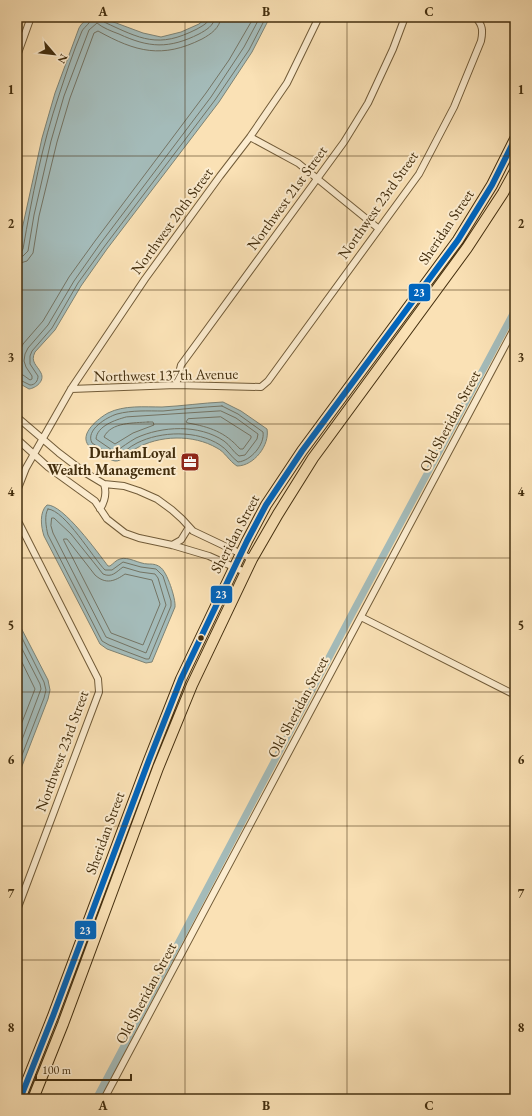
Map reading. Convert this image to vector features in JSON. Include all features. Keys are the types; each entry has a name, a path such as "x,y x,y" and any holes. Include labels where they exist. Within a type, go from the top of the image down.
{"main road":[{"name":"Sheridan Street","path":"20,1099 53,1016 148,760 175,694 240,554 266,505 302,451 458,240 492,185 515,139"},
{"name":"Sheridan Street","path":"33,1099 63,1024 158,768 192,685 252,560 278,514 313,458 467,248 503,193 515,171"}],"street":[{"path":"17,56 31,17"},
{"name":"Northwest 20th Street","path":"43,439 71,389 145,279 220,176 250,138 287,83 319,17"},
{"name":"Northwest 21st Street","path":"176,385 181,365 344,142 368,102 393,49 405,17"},
{"name":"Northwest 23rd Street","path":"261,387 268,380 419,174 454,107 480,41 483,30 478,19"},
{"path":"250,138 298,163 379,229"},
{"name":"Old Sheridan Street","path":"104,1099 515,327"},
{"name":"Northwest 137th Avenue","path":"71,389 176,385 261,387"},
{"path":"17,417 78,467 104,484 124,486 157,499 172,510 193,532 252,560"},
{"path":"17,439 48,467 95,501 111,523 125,533 208,556 246,572"},
{"path":"17,491 26,468 43,439"},
{"path":"100,509 105,499 106,491 104,484"},
{"name":"Northwest 23rd Street","path":"17,519 98,679 99,692 17,910"},
{"path":"172,545 180,540 189,527"},
{"path":"361,617 515,695"}],"water":[{"path":"100,17 143,33 161,37 181,32 199,24 207,17 270,17 252,52 219,102 107,249 81,286 55,330 35,352 33,358 41,373 42,379 37,386 29,389 17,382 17,263 21,234 42,138 55,93 79,28 88,20"},
{"path":"223,402 241,411 267,429 266,442 260,454 255,459 243,465 237,466 220,450 208,443 187,438 165,439 144,444 117,461 109,459 89,446 86,441 86,436 95,422 114,410 134,407 162,407"},
{"path":"47,505 62,512 71,520 108,566 123,558 145,564 156,565 163,570 174,598 175,607 152,662 146,663 107,649 100,644 44,536 42,516 44,508"},
{"path":"17,620 48,680 50,690 48,699 17,779"}],"waterway":[{"path":"96,1099 353,612 515,310"}],"transit line":[{"name":"23","path":"20,1099 181,679 247,541 266,505 302,451 458,240 492,185 515,139"}],"place":[{"name":"DurhamLoyal Wealth Management","path":"190,462"}]}
